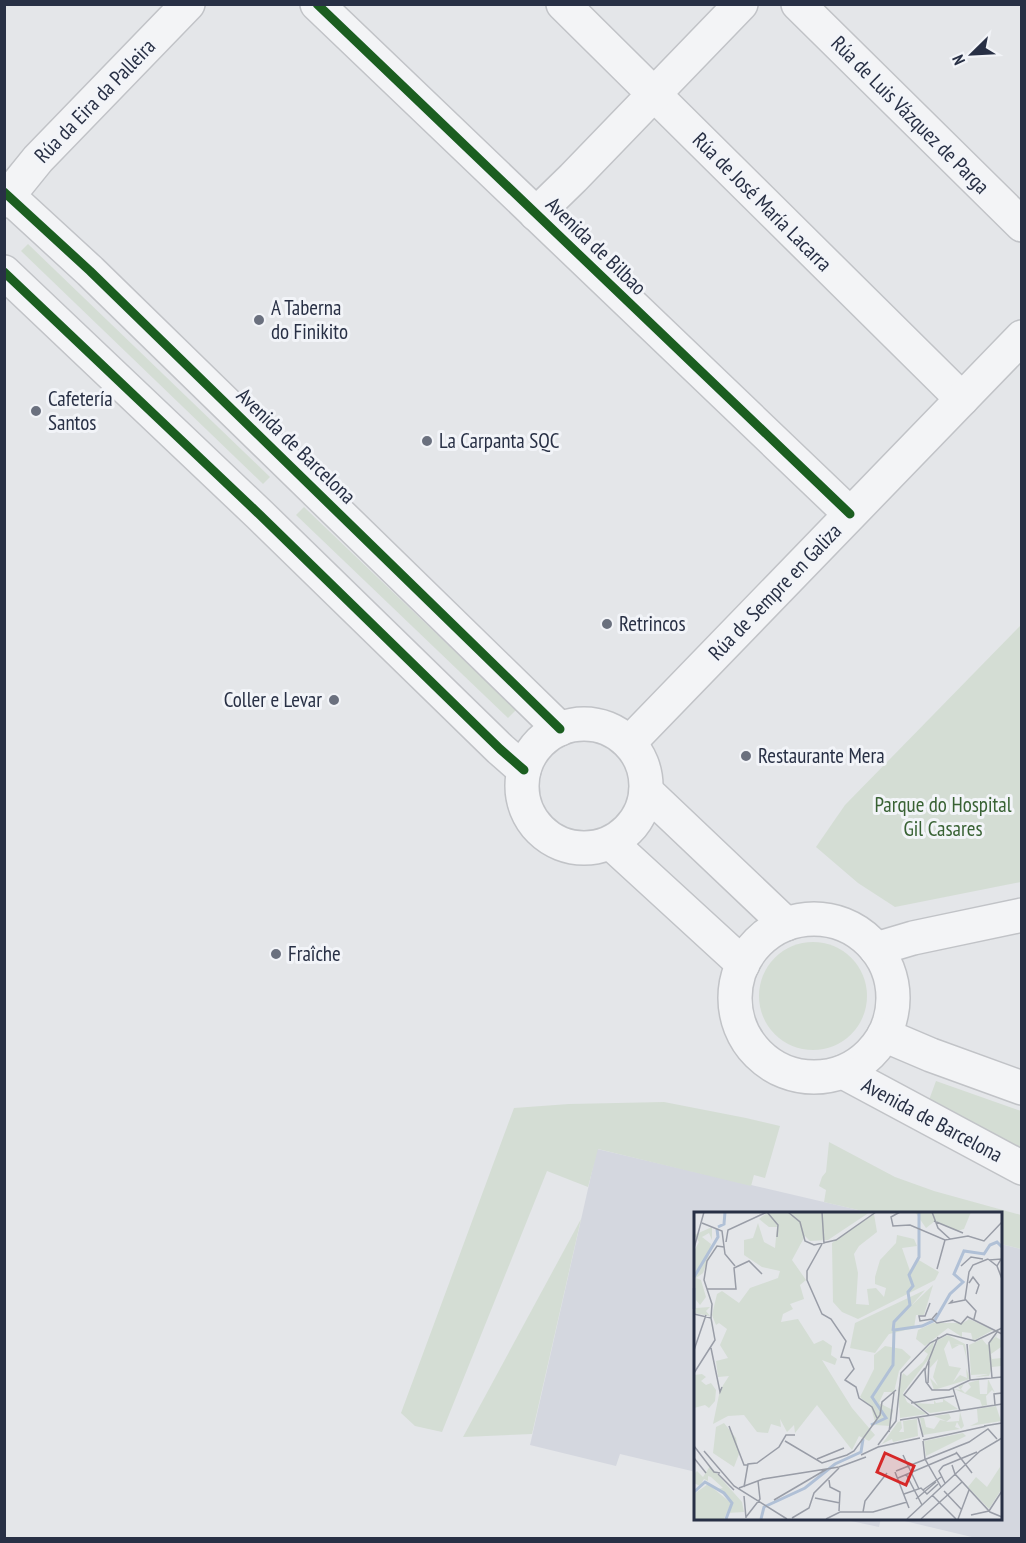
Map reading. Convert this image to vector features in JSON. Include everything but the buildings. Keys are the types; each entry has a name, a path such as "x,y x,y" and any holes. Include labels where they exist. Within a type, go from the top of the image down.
{"street":[{"name":"Rúa da Eira da Palleira","path":"6,196 38,159 188,4"},
{"name":"Avenida de Bilbao","path":"317,4 850,514"},
{"name":"Rúa de José María Lacarra","path":"563,4 962,399"},
{"path":"536,214 741,4"},
{"name":"Rúa de Luis Vázquez de Parga","path":"798,4 1022,225"},
{"name":"Avenida de Barcelona","path":"6,196 90,271 560,729"},
{"path":"4,273 252,507 491,741 524,770"},
{"name":"Rúa de Sempre en Galiza","path":"629,743 1022,337"},
{"path":"574,724 590,724 604,727 629,743 639,758 645,774 646,791 635,822 624,834 610,843 591,848 572,847 552,840 537,827 527,810 522,790 524,770 531,753 543,739 574,724"},
{"path":"646,791 786,924"},
{"path":"610,843 743,964"},
{"path":"876,949 913,938 1022,915"},
{"path":"811,919 836,921 857,932 876,949 887,969 893,991 892,1013 884,1035 874,1050 860,1063 843,1072 819,1077 795,1075 773,1065 754,1050 743,1032 737,1012 735,990 743,964 753,947 768,933 786,924 811,919"},
{"path":"884,1035 931,1055 1022,1088"},
{"name":"Avenida de Barcelona","path":"843,1072 1022,1168"}],"shaded area":[{"path":"597,1149 867,1212 694,1212 694,1472 620,1454 616,1466 530,1445"},
{"path":"1002,1244 1021,1249 1021,1538 976,1538 896,1519 1002,1519"},
{"path":"842,1519 881,1519 879,1527"}],"green space":[{"path":"28,244 270,477 263,484 21,251"},
{"path":"304,507 516,710 508,718 296,515"},
{"name":"Parque do Hospital Gil Casares","path":"1021,625 1021,882 895,907 858,883 816,847 845,805"},
{"path":"813,942 834,946 851,958 863,975 867,996 863,1017 851,1034 834,1046 813,1050 792,1046 775,1034 763,1017 759,996 763,975 775,958 792,946"},
{"path":"936,1081 1021,1111 1021,1149 929,1100"},
{"path":"664,1102 780,1126 765,1178 754,1175 751,1186 598,1149 588,1187 547,1171 442,1432 415,1426 401,1413 514,1108"},
{"path":"829,1142 895,1177 934,1191 1021,1215 1021,1249 1002,1244 1002,1212 867,1212 824,1202 826,1190 819,1186 826,1172"},
{"path":"581,1219 532,1434 463,1437"}],"cycle path":[{"path":"317,4 850,514"},
{"path":"4,192 90,271 560,729"},
{"path":"4,272 524,770"}],"place":[{"name":"A Taberna do Finikito","path":"259,320"},
{"name":"Cafetería Santos","path":"36,411"},
{"name":"La Carpanta SQC","path":"427,441"},
{"name":"Retrincos","path":"607,624"},
{"name":"Coller e Levar","path":"334,700"},
{"name":"Restaurante Mera","path":"746,756"},
{"name":"Fraîche","path":"276,954"}]}
